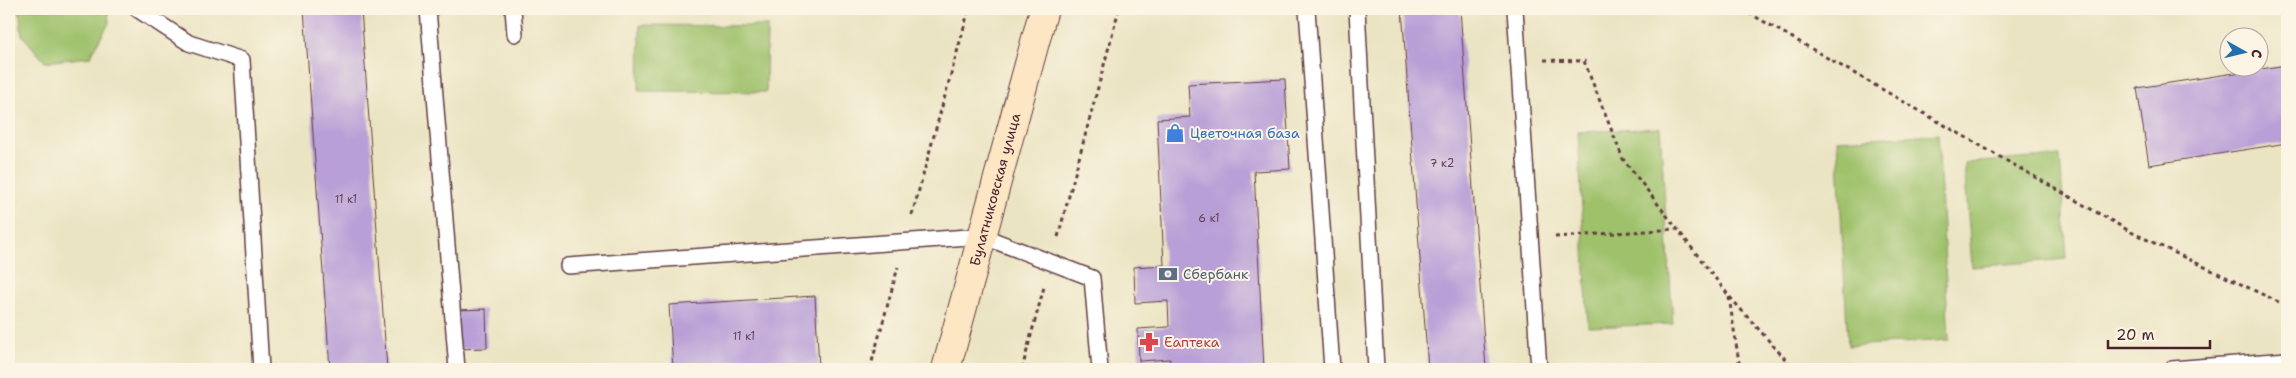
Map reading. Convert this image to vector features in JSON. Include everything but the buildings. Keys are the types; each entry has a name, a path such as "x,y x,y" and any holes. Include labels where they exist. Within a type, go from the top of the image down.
{"street":[{"name":"Булатниковская улица","path":"946,369 1044,9"}],"lane":[{"path":"137,9 188,43 242,60 261,369"},
{"path":"428,9 457,369"},
{"path":"513,9 515,34"},
{"path":"1306,9 1332,369"},
{"path":"1357,9 1376,369"},
{"path":"1515,9 1539,369"},
{"path":"568,266 982,236 1092,278 1100,369"},
{"path":"2172,369 2287,360"}],"path":[{"path":"870,369 969,9"},
{"path":"1022,369 1119,9"},
{"path":"1742,9 2131,232 2287,306"},
{"path":"1519,60 1584,61 1623,159 1729,296 1794,369"},
{"path":"1530,238 1677,229"},
{"path":"1729,296 1740,369"}],"green space":[{"path":"19,9 108,9 109,23 90,57 45,62 22,35"},
{"path":"640,25 767,26 766,92 639,91"},
{"path":"1660,128 1673,324 1588,327 1578,132"},
{"path":"1938,134 1949,340 1848,346 1837,140"},
{"path":"2060,156 2067,259 1972,267 1964,163"}],"place":[{"name":"Цветочная база","path":"1175,133"},
{"name":"Сбербанк","path":"1168,274"},
{"name":"Еаптека","path":"1149,342"}]}
